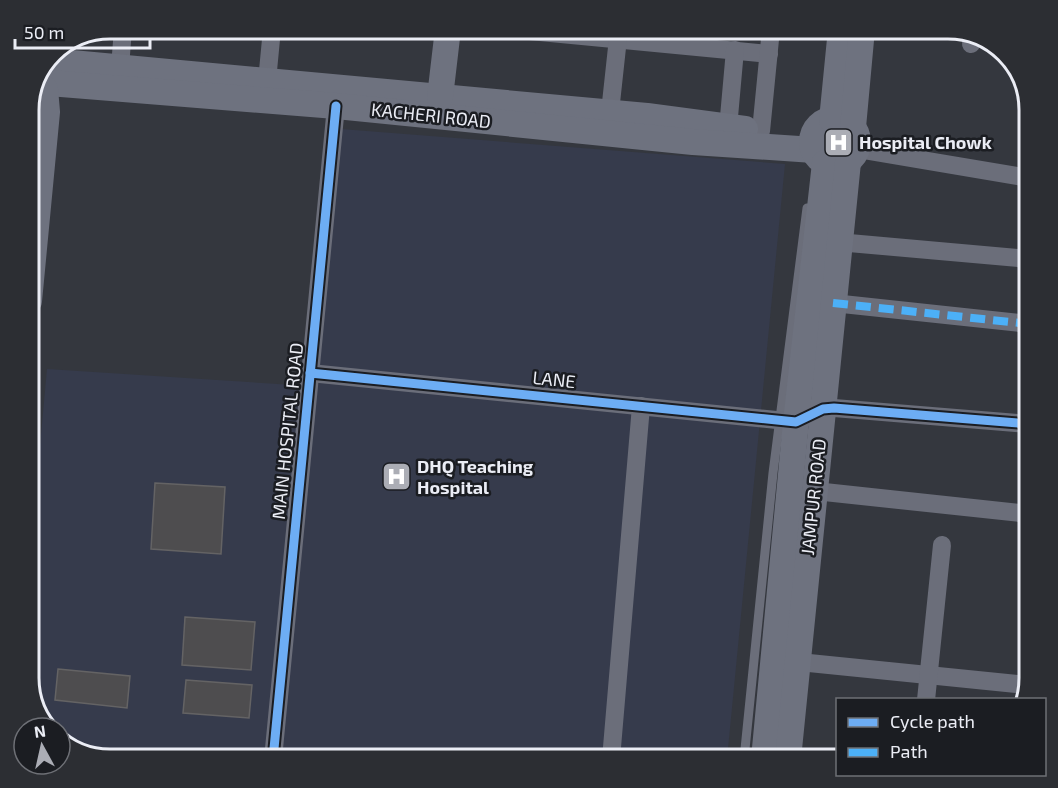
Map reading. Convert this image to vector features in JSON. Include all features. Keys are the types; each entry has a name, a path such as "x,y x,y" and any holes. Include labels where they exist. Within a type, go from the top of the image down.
{"main road":[{"path":"440,98 447,39"},
{"name":"JAMPUR ROAD","path":"765,749 788,421 830,147 840,39"},
{"name":"JAMPUR ROAD","path":"789,749 823,493 831,408 838,304 830,147 859,39"},
{"name":"KACHERI ROAD","path":"47,78 120,67 610,112 760,131 830,147"},
{"name":"KACHERI ROAD","path":"47,78 693,142 830,147"},
{"path":"39,190 46,112 45,81"}],"street":[{"path":"120,67 122,39"},
{"path":"267,81 271,39"},
{"path":"610,112 617,39"},
{"path":"655,39 769,54"},
{"path":"760,131 770,39"},
{"path":"728,128 735,50"},
{"name":"MAIN HOSPITAL ROAD","path":"274,749 336,106"},
{"path":"830,147 1019,176"},
{"path":"849,243 1019,259"},
{"path":"838,304 1019,323"},
{"name":"LANE","path":"310,372 788,421"},
{"path":"612,749 640,406"},
{"path":"788,421 831,408 1019,423"},
{"path":"823,493 1019,513"},
{"path":"926,698 942,545"},
{"path":"809,663 1019,684"}],"lane":[{"path":"830,147 849,243 838,304 837,374"},
{"path":"745,749 773,473 788,421 808,199"}],"shaded area":[{"name":"DHQ Teaching Hospital","path":"341,129 785,164 728,749 110,749 96,748 79,742 72,737 72,716 50,716 49,714 40,692 39,683 39,457 47,369 309,386"}],"building":[{"path":"155,483 225,487 221,554 151,549"},
{"path":"185,617 255,622 251,670 182,665"},
{"path":"58,669 130,676 127,708 55,700"},
{"path":"186,680 252,685 249,718 183,713"}],"marked path":[{"path":"833,303 1019,323"}],"cycle path":[{"path":"274,749 336,106"},
{"path":"310,373 796,422 823,409 834,408 1019,423"}],"place":[{"name":"Hospital Chowk","path":"838,143"},
{"name":"DHQ Teaching Hospital","path":"396,477"}]}
